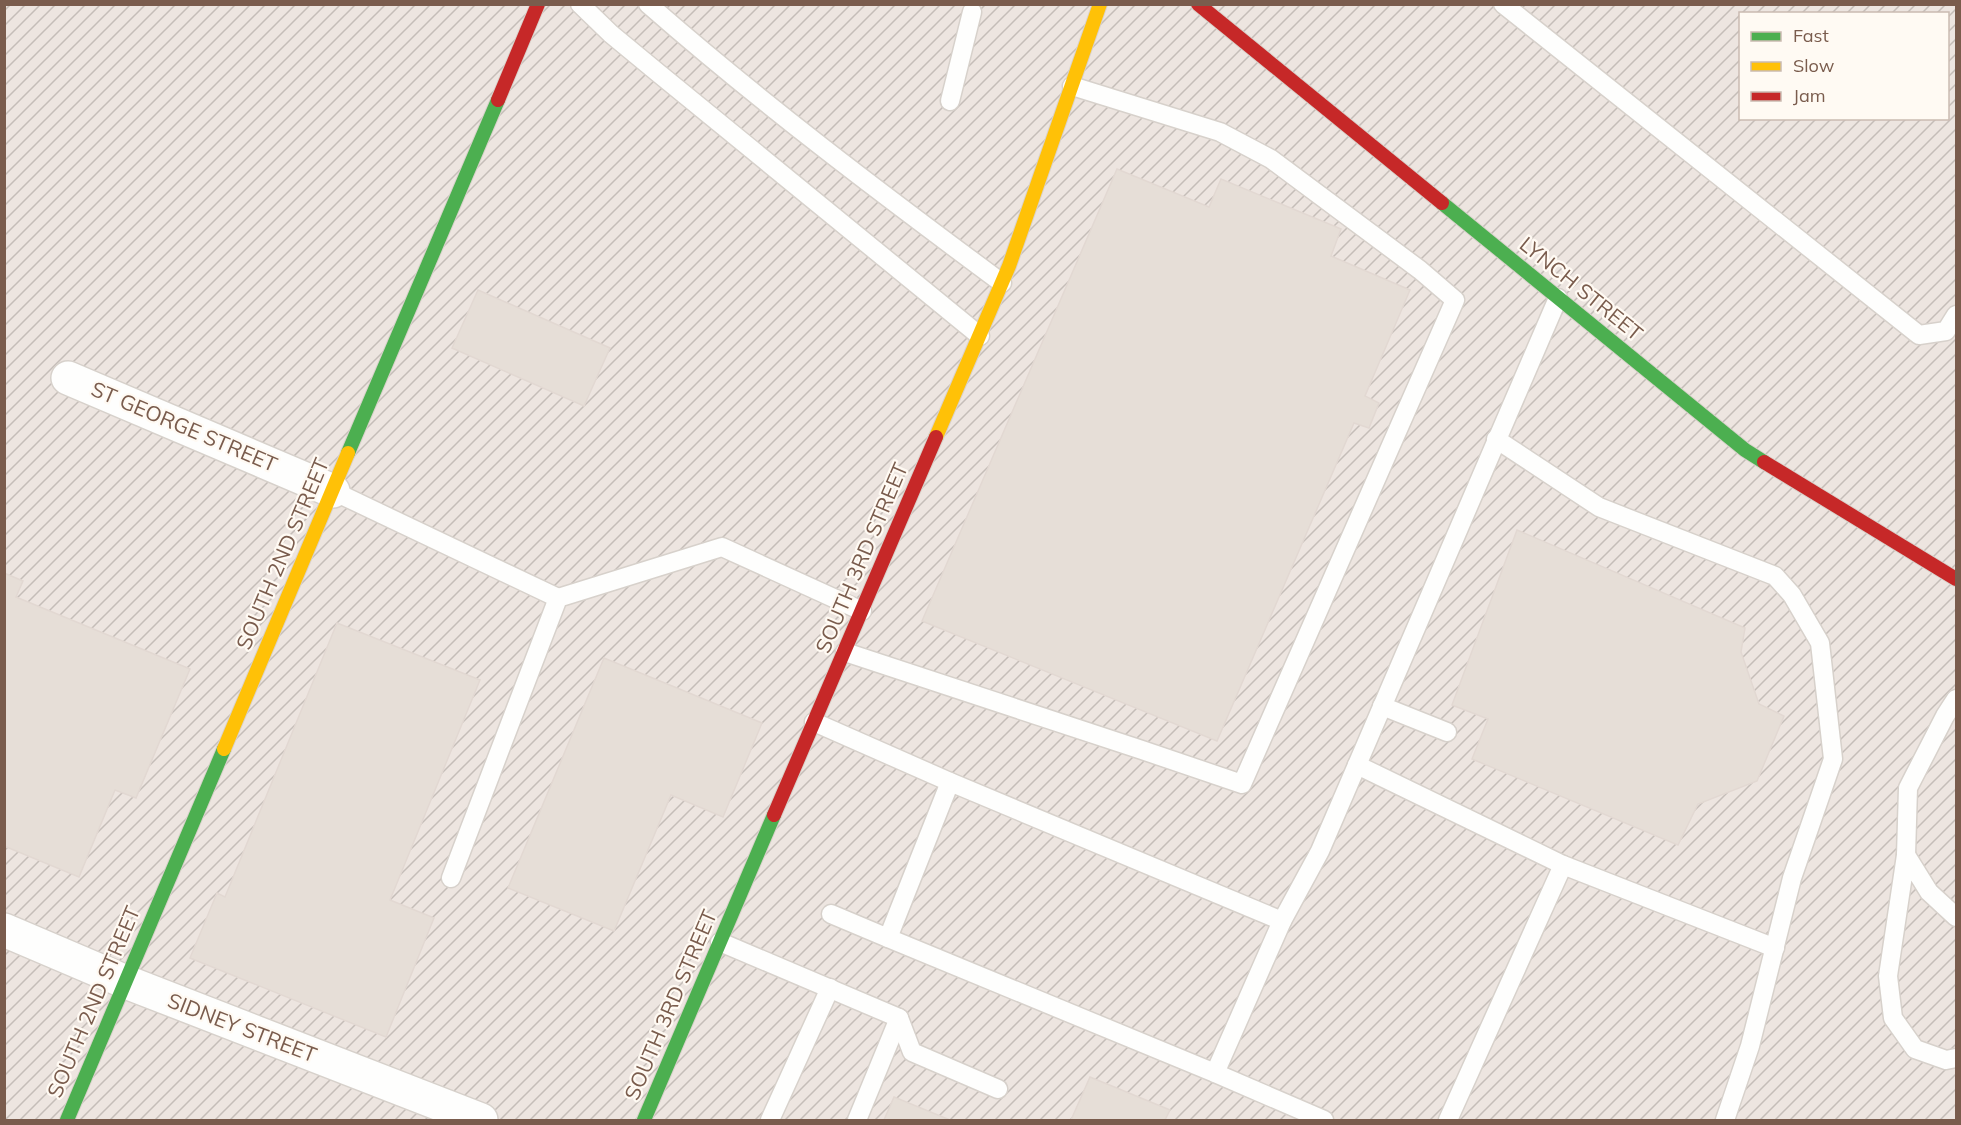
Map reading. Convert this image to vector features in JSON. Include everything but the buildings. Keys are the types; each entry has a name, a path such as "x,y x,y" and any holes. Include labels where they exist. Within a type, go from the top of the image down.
{"street":[{"name":"SOUTH 2ND STREET","path":"67,1120 538,4"},
{"name":"SOUTH 3RD STREET","path":"644,1120 1002,283 1100,4"},
{"name":"LYNCH STREET","path":"1198,4 1745,450 1956,579"},
{"name":"ST GEORGE STREET","path":"68,378 333,490"},
{"name":"SIDNEY STREET","path":"4,930 126,982 481,1120"}],"lane":[{"path":"580,4 611,34 980,336"},
{"path":"648,4 687,38 883,194 1002,283"},
{"path":"1503,4 1919,335 1946,331 1956,315"},
{"path":"950,101 969,7"},
{"path":"845,652 1242,784 1455,300 1419,270 1271,159 1220,132 1072,86"},
{"path":"1215,1073 1282,921 1320,851 1558,298"},
{"path":"1496,440 1599,507 1775,576 1792,595 1820,643 1833,759 1792,878 1750,1046 1725,1120"},
{"path":"333,490 558,598 722,547 862,611"},
{"path":"451,878 558,598"},
{"path":"1956,699 1908,788 1906,855 1888,976 1893,1018 1916,1049 1946,1060 1956,1058"},
{"path":"1382,706 1447,732"},
{"path":"814,722 1282,921"},
{"path":"1357,765 1563,865 1775,948"},
{"path":"888,938 951,782"},
{"path":"1906,855 1929,892 1956,917"},
{"path":"1448,1120 1563,865"},
{"path":"831,914 1324,1120"},
{"path":"720,942 899,1018 912,1052 998,1089"},
{"path":"770,1120 830,988"},
{"path":"857,1120 899,1018"}],"shaded area":[{"path":"5,5 1956,5 1956,1120 5,1120"}],"traffic: fast":[{"path":"348,453 498,100"},
{"path":"1442,203 1745,450 1764,462"},
{"path":"67,1120 224,749"},
{"path":"644,1120 774,815"}],"traffic: slow":[{"path":"936,437 1009,266 1100,4"},
{"path":"224,749 348,453"}],"traffic: jam":[{"path":"498,100 538,4"},
{"path":"1198,4 1442,203"},
{"path":"774,815 936,437"},
{"path":"1764,462 1956,579"}]}
